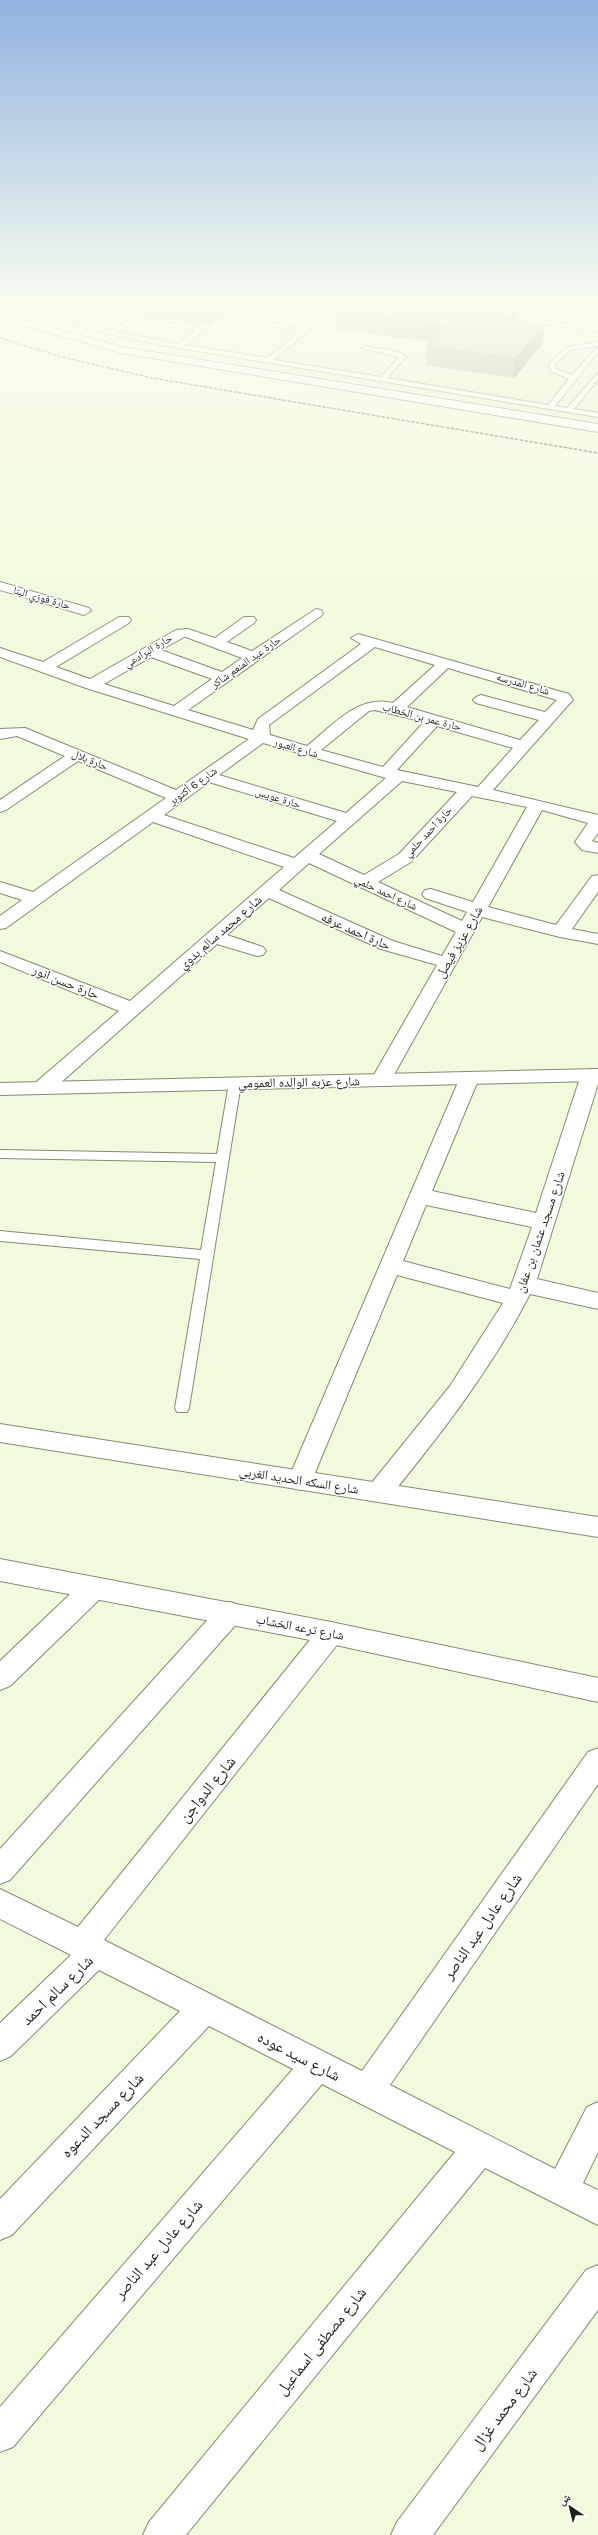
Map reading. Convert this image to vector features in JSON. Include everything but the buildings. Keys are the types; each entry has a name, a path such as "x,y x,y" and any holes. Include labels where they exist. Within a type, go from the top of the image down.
{"street":[{"path":"582,425 598,428"},
{"name":"حارة فوزي البنا","path":"0,586 84,611"},
{"path":"6,601 22,592"},
{"name":"حارة عبد المنعم شاكر","path":"174,712 316,613"},
{"path":"44,668 124,620"},
{"path":"217,643 249,620"},
{"name":"حارة البرادعي","path":"91,685 181,633 188,633 254,656"},
{"name":"شارع المدرسه","path":"260,738 262,735 260,727 263,722 365,640 562,695 565,700 524,746 475,791"},
{"path":"149,651 223,678"},
{"name":"شارع العبور","path":"0,652 91,685 174,712 309,752 392,775 537,804 598,820"},
{"path":"396,709 446,662"},
{"path":"481,700 549,718"},
{"name":"حارة عمر بن الخطاب","path":"309,752 364,708 380,705 524,746"},
{"name":"شارع محمد سالم بدوي","path":"42,1088 348,819 392,775 434,720"},
{"name":"حارة بلال","path":"0,734 19,731 178,796"},
{"name":"شارع 6 أكتوبر","path":"0,924 260,738"},
{"path":"0,807 77,755"},
{"name":"حارة عويس","path":"207,776 348,819"},
{"name":"حارة احمد حلمي","path":"364,882 386,871 405,858 475,791"},
{"name":"شارع عزيز فيصل","path":"381,1080 537,804"},
{"path":"151,816 301,860"},
{"path":"598,820 583,842 588,846 598,848"},
{"name":"شارع احمد حلمي","path":"301,860 364,882 466,930"},
{"path":"560,932 598,880"},
{"path":"0,887 35,899"},
{"name":"حارة احمد عرفه","path":"266,891 387,946 448,963"},
{"path":"431,894 477,911 560,932 598,939"},
{"path":"214,937 257,951"},
{"name":"حارة حسن انور","path":"0,956 132,1009"},
{"name":"شارع عزبه الوالده العمومي","path":"0,1089 595,1075"},
{"name":"شارع مسجد عثمان بن عفان","path":"379,1492 435,1426 481,1362 521,1292 595,1075"},
{"path":"300,1480 469,1078"},
{"path":"420,1196 544,1222"},
{"path":"390,1265 521,1292 598,1300"},
{"name":"شارع السكه الحديد الغربي","path":"0,1433 598,1527"},
{"name":"شارع ترعه الخشاب","path":"0,1570 331,1633 598,1690"},
{"path":"0,1678 94,1588"},
{"path":"0,1870 230,1613"},
{"name":"شارع الدواجن","path":"89,1948 331,1633"},
{"name":"شارع عادل عبد الناصر","path":"367,2091 598,1761"},
{"name":"شارع سيد عوده","path":"0,1903 598,2208"},
{"name":"شارع سالم احمد","path":"0,2045 89,1948"},
{"name":"شارع مسجد الدعوه","path":"0,2223 205,2008"},
{"name":"شارع عادل عبد الناصر","path":"0,2434 317,2065"},
{"path":"562,2190 598,2118"},
{"name":"شارع مصطفى اسماعيل","path":"162,2535 480,2148"},
{"name":"شارع محمد غزال","path":"410,2535 598,2282"}],"lane":[{"path":"182,1408 235,1084"},
{"path":"0,1154 223,1158"},
{"path":"0,1236 207,1255"}],"railway":[{"path":"433,425 598,453"}]}
